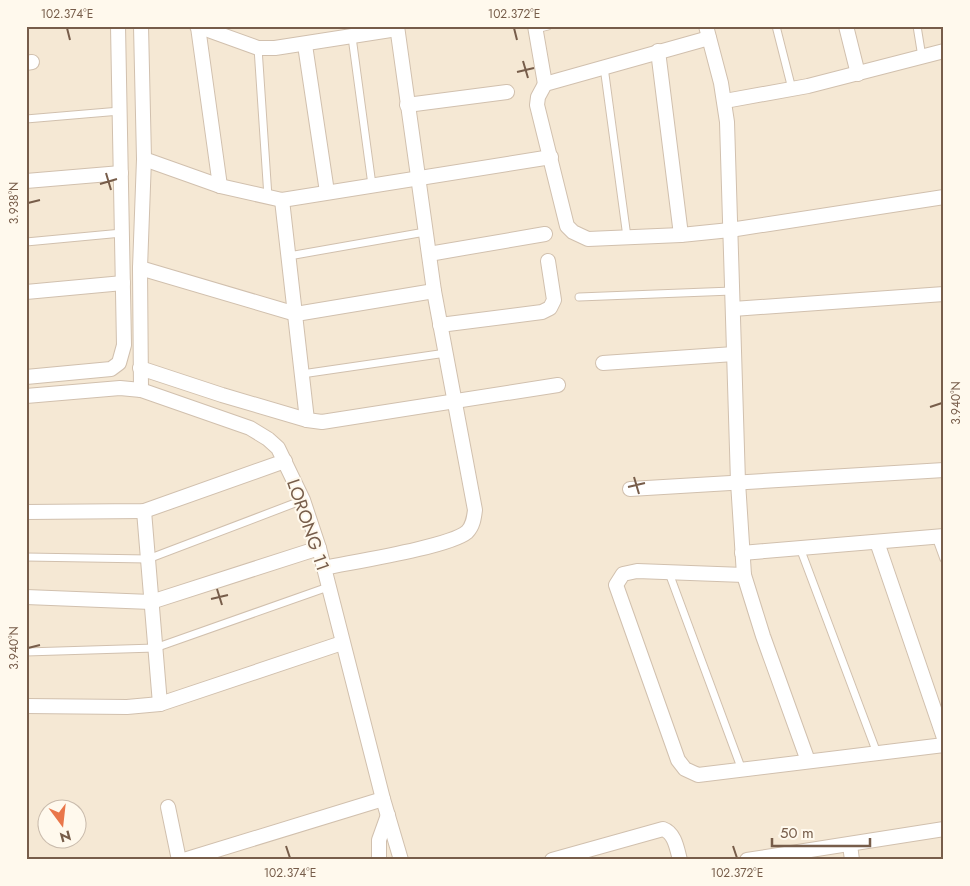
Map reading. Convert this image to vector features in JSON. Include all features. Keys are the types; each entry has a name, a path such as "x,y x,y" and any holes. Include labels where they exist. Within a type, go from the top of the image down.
{"street":[{"path":"26,377 112,369 119,363 124,345 118,26"},
{"path":"141,26 144,159 140,268 141,390"},
{"path":"220,186 197,26 258,48 305,45 397,28 416,177 434,291 475,510 472,526 466,533 438,544 324,568"},
{"path":"846,26 858,74"},
{"path":"539,27 545,84 538,97 537,104 567,226 573,232 588,239 681,235 730,230 944,197"},
{"path":"545,84 658,51 707,32 725,101 738,482 744,575 763,636 808,761"},
{"path":"305,45 327,192"},
{"path":"658,51 681,235"},
{"path":"725,101 792,89 858,74 944,51"},
{"path":"407,104 507,92"},
{"path":"120,111 143,110"},
{"path":"144,159 220,186 282,200 416,177 551,157"},
{"path":"26,181 121,172"},
{"path":"282,200 307,420"},
{"path":"429,254 545,234"},
{"path":"440,325 542,312 550,308 554,300 548,261"},
{"path":"140,268 296,314 434,291"},
{"path":"26,292 123,283"},
{"path":"733,309 944,294"},
{"path":"603,363 734,354"},
{"path":"140,368 222,396 307,420 336,422 558,385"},
{"name":"LORONG 11","path":"26,396 120,388 141,390 250,428 268,439 285,460 303,500 319,548 342,643 401,860"},
{"path":"26,512 144,511 285,460"},
{"path":"630,489 944,470"},
{"path":"144,511 160,704"},
{"path":"742,553 940,537"},
{"path":"877,542 944,738"},
{"path":"26,597 151,602 319,548"},
{"path":"744,575 628,571 623,574 616,585 678,760 685,769 698,775 742,771 944,745"},
{"path":"26,706 127,707 160,704 342,643"},
{"path":"184,860 383,799"},
{"path":"168,808 179,860"},
{"path":"379,860 379,840 388,815"},
{"path":"552,860 663,829 667,830 673,838 680,860"},
{"path":"747,860 787,857 944,829"},
{"path":"850,845 852,860"}],"lane":[{"path":"776,26 792,89"},
{"path":"917,26 922,57"},
{"path":"352,37 372,185"},
{"path":"258,48 268,197"},
{"path":"604,67 626,237"},
{"path":"26,119 120,111"},
{"path":"289,256 426,232"},
{"path":"26,242 122,233"},
{"path":"579,297 732,291"},
{"path":"302,374 446,353"},
{"path":"26,557 148,559 303,500"},
{"path":"940,537 944,559"},
{"path":"800,548 877,754"},
{"path":"668,573 742,771"},
{"path":"26,652 155,648 328,587"}],"shaded area":[{"path":"26,26 944,26 944,860 26,860"}]}
